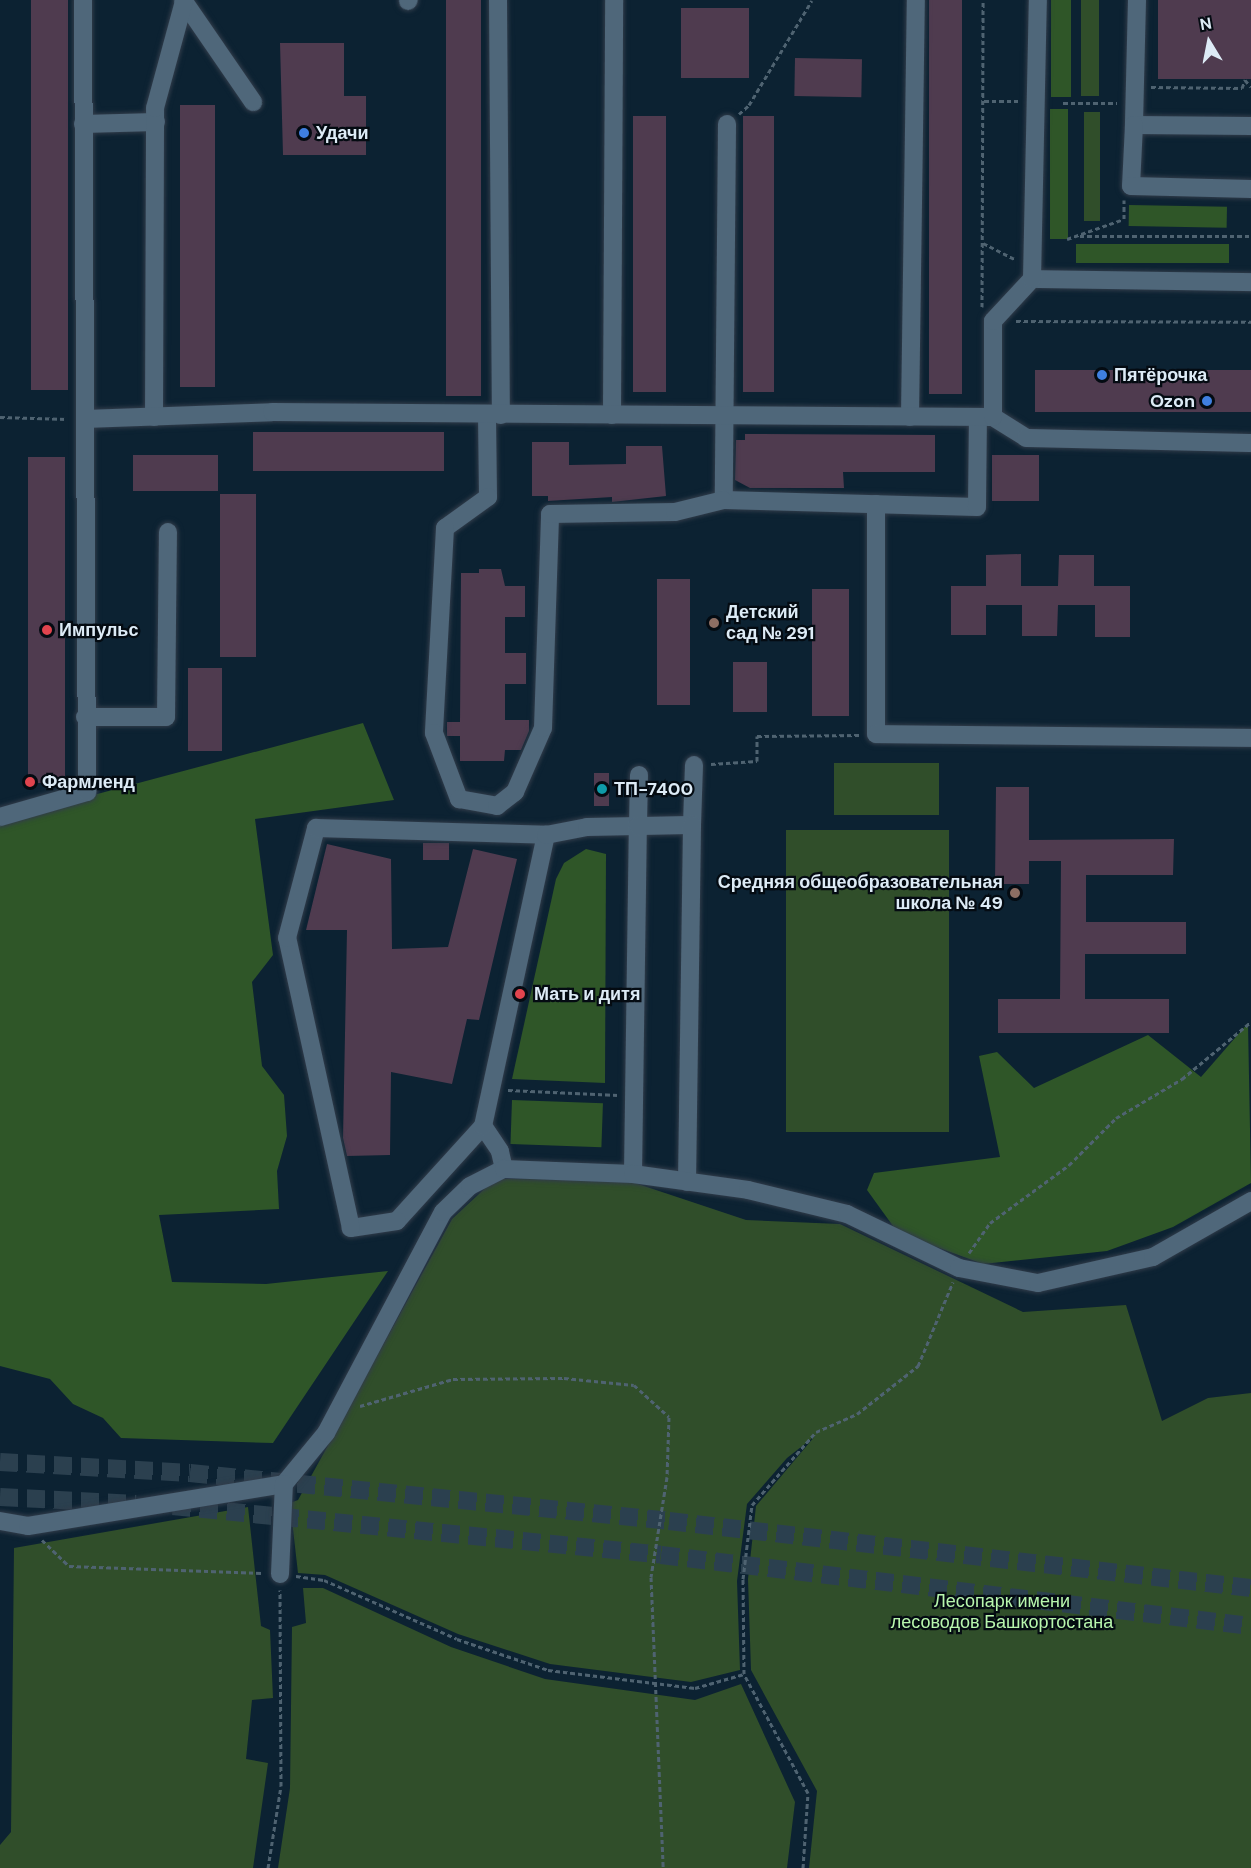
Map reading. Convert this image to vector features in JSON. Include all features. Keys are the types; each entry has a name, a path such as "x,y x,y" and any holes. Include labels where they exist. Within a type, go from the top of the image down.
{"street":[{"path":"0,817 87,792 83,0"},
{"path":"498,0 494,415 488,497 445,528 434,734 459,799 497,806 515,792 543,728 550,514 675,512 724,500 977,507 993,321 1032,279 1038,0"},
{"path":"612,415 614,0"},
{"path":"910,417 916,0"},
{"path":"1137,0 1131,186 1251,189"},
{"path":"154,417 156,122 183,1"},
{"path":"183,1 253,102"},
{"path":"83,124 156,122"},
{"path":"724,500 722,416 727,124"},
{"path":"1134,125 1251,126"},
{"path":"1032,279 1251,282"},
{"path":"85,419 494,415 986,417 1026,438 1251,443"},
{"path":"876,504 876,734 1251,738"},
{"path":"86,717 166,717 168,532"},
{"path":"687,1182 694,765"},
{"path":"633,1174 639,775"},
{"path":"546,835 483,1126 397,1221 351,1228 287,938 316,828 546,835 587,827 692,825"},
{"path":"483,1126 500,1151 504,1169"},
{"path":"280,1574 284,1484 336,1413 443,1212 470,1186 504,1169 633,1174 748,1190 847,1214 959,1268 1038,1283 1153,1257 1251,1201"},
{"path":"0,1521 28,1526 284,1484"}],"path":[{"path":"727,124 749,105 812,0"},
{"path":"983,0 982,321 1251,322"},
{"path":"1146,87 1242,88 1245,80 1251,87"},
{"path":"984,101 1022,102"},
{"path":"1063,103 1108,103"},
{"path":"1067,239 1124,219 1124,200"},
{"path":"1075,237 1251,236"},
{"path":"982,243 1014,259"},
{"path":"0,417 85,419"},
{"path":"694,765 757,761 757,736 876,734"},
{"path":"803,1868 808,1793 744,1674 743,1579 752,1505 816,1432 857,1414 918,1366 959,1268 990,1223 1069,1165 1116,1118 1182,1078 1251,1022"},
{"path":"491,1089 634,1095"},
{"path":"336,1413 453,1379 564,1378 634,1385 669,1417 667,1477 651,1576 663,1868"},
{"path":"28,1526 69,1566 280,1574 324,1580 457,1639 548,1670 695,1688 744,1674"},
{"path":"268,1868 281,1786 280,1574"}],"green space":[{"path":"1051,0 1071,0 1071,97 1051,97"},
{"path":"1081,0 1099,0 1099,96 1081,96"},
{"path":"1050,109 1068,109 1068,239 1050,239"},
{"path":"1084,112 1100,112 1100,221 1084,221"},
{"path":"1129,205 1227,207 1227,228 1129,226"},
{"path":"1076,244 1229,244 1229,263 1076,263"},
{"path":"363,723 394,800 255,819 273,955 252,982 262,1066 284,1095 287,1136 277,1171 279,1209 159,1215 172,1282 266,1284 388,1271 273,1443 121,1438 103,1418 73,1404 50,1379 0,1366 0,820"},
{"path":"834,763 939,763 939,815 834,815"},
{"path":"786,830 949,830 949,1132 786,1132"},
{"path":"586,849 606,854 605,1083 512,1079 556,879 564,863"},
{"path":"1248,1023 1251,1183 1173,1227 1107,1251 983,1264 898,1233 867,1190 874,1173 1000,1157 979,1056 997,1052 1034,1088 1148,1035 1201,1077"},
{"path":"512,1100 603,1103 601,1147 510,1144"},
{"name":"Лесопарк имени лесоводов Башкортостана","path":"495,1179 626,1180 746,1220 840,1224 1023,1312 1126,1305 1162,1421 1208,1398 1251,1393 1251,1868 809,1868 817,1791 751,1670 748,1579 756,1506 815,1436 787,1458 747,1504 737,1581 740,1670 691,1682 550,1664 458,1634 325,1575 298,1573 290,1503 298,1500 452,1219"},
{"path":"248,1507 261,1626 270,1630 273,1698 252,1700 246,1759 268,1763 253,1868 0,1868 0,1845 11,1832 14,1548"},
{"path":"303,1588 323,1588 451,1647 545,1679 695,1700 741,1684 795,1802 787,1868 278,1868 290,1788 292,1627 306,1623"}],"building":[{"path":"31,0 68,0 68,390 31,390"},
{"path":"446,0 481,0 481,396 446,396"},
{"path":"929,0 962,0 962,394 929,394"},
{"path":"1158,0 1251,0 1251,79 1158,79"},
{"path":"681,8 749,8 749,78 681,78"},
{"path":"280,43 344,43 344,96 366,96 366,155 283,155"},
{"path":"795,58 862,59 861,97 794,96"},
{"path":"180,105 215,105 215,387 180,387"},
{"path":"633,116 666,116 666,392 633,392"},
{"path":"743,116 774,116 774,392 743,392"},
{"path":"1035,370 1251,370 1251,412 1035,412"},
{"path":"253,432 444,432 444,471 253,471"},
{"path":"745,434 935,435 935,472 843,472 844,488 750,488 735,480 736,440 745,440"},
{"path":"532,442 569,442 569,465 626,464 626,446 662,446 666,496 612,502 612,497 548,501 548,496 532,496"},
{"path":"133,455 218,455 218,491 133,491"},
{"path":"992,455 1039,455 1039,501 992,501"},
{"path":"28,457 65,457 65,783 28,783"},
{"path":"220,494 256,494 256,657 220,657"},
{"path":"1021,554 1021,586 1058,586 1059,555 1094,555 1094,586 1130,586 1130,637 1095,637 1095,605 1058,605 1057,636 1022,636 1022,605 986,605 986,635 951,635 951,586 986,586 986,555"},
{"path":"479,569 501,569 505,586 525,586 525,617 505,617 505,653 526,653 526,684 505,684 505,720 529,720 529,731 521,750 505,750 504,761 460,761 460,736 447,736 447,722 460,722 461,573 479,573"},
{"path":"657,579 690,579 690,705 657,705"},
{"path":"812,589 849,589 849,716 812,716"},
{"path":"733,662 767,662 767,712 733,712"},
{"path":"188,668 222,668 222,751 188,751"},
{"name":"ТП-7400","path":"594,773 609,773 609,806 594,806"},
{"path":"996,787 1029,787 1029,840 1174,839 1173,875 1086,875 1086,922 1186,922 1186,954 1085,954 1085,999 1169,999 1169,1033 998,1033 998,999 1060,999 1061,861 1029,861 1029,884 995,884"},
{"path":"423,843 449,843 449,860 423,860"},
{"path":"327,844 391,859 392,949 448,947 473,849 517,859 479,1020 467,1019 452,1084 391,1072 390,1155 347,1156 343,1138 347,930 306,930"}],"tunnel":[{"path":"0,1462 190,1473 669,1521 1251,1588"},
{"path":"0,1497 136,1504"},
{"path":"173,1506 661,1555 1251,1626"}],"place":[{"name":"Удачи","path":"304,133"},
{"name":"Пятёрочка","path":"1102,375"},
{"name":"Ozon","path":"1207,401"},
{"name":"Детский сад № 291","path":"714,623"},
{"name":"Импульс","path":"47,630"},
{"name":"Фармленд","path":"30,782"},
{"name":"ТП-7400","path":"602,789"},
{"name":"Средняя общеобразовательная школа № 49","path":"1015,893"},
{"name":"Мать и дитя","path":"520,994"}]}
